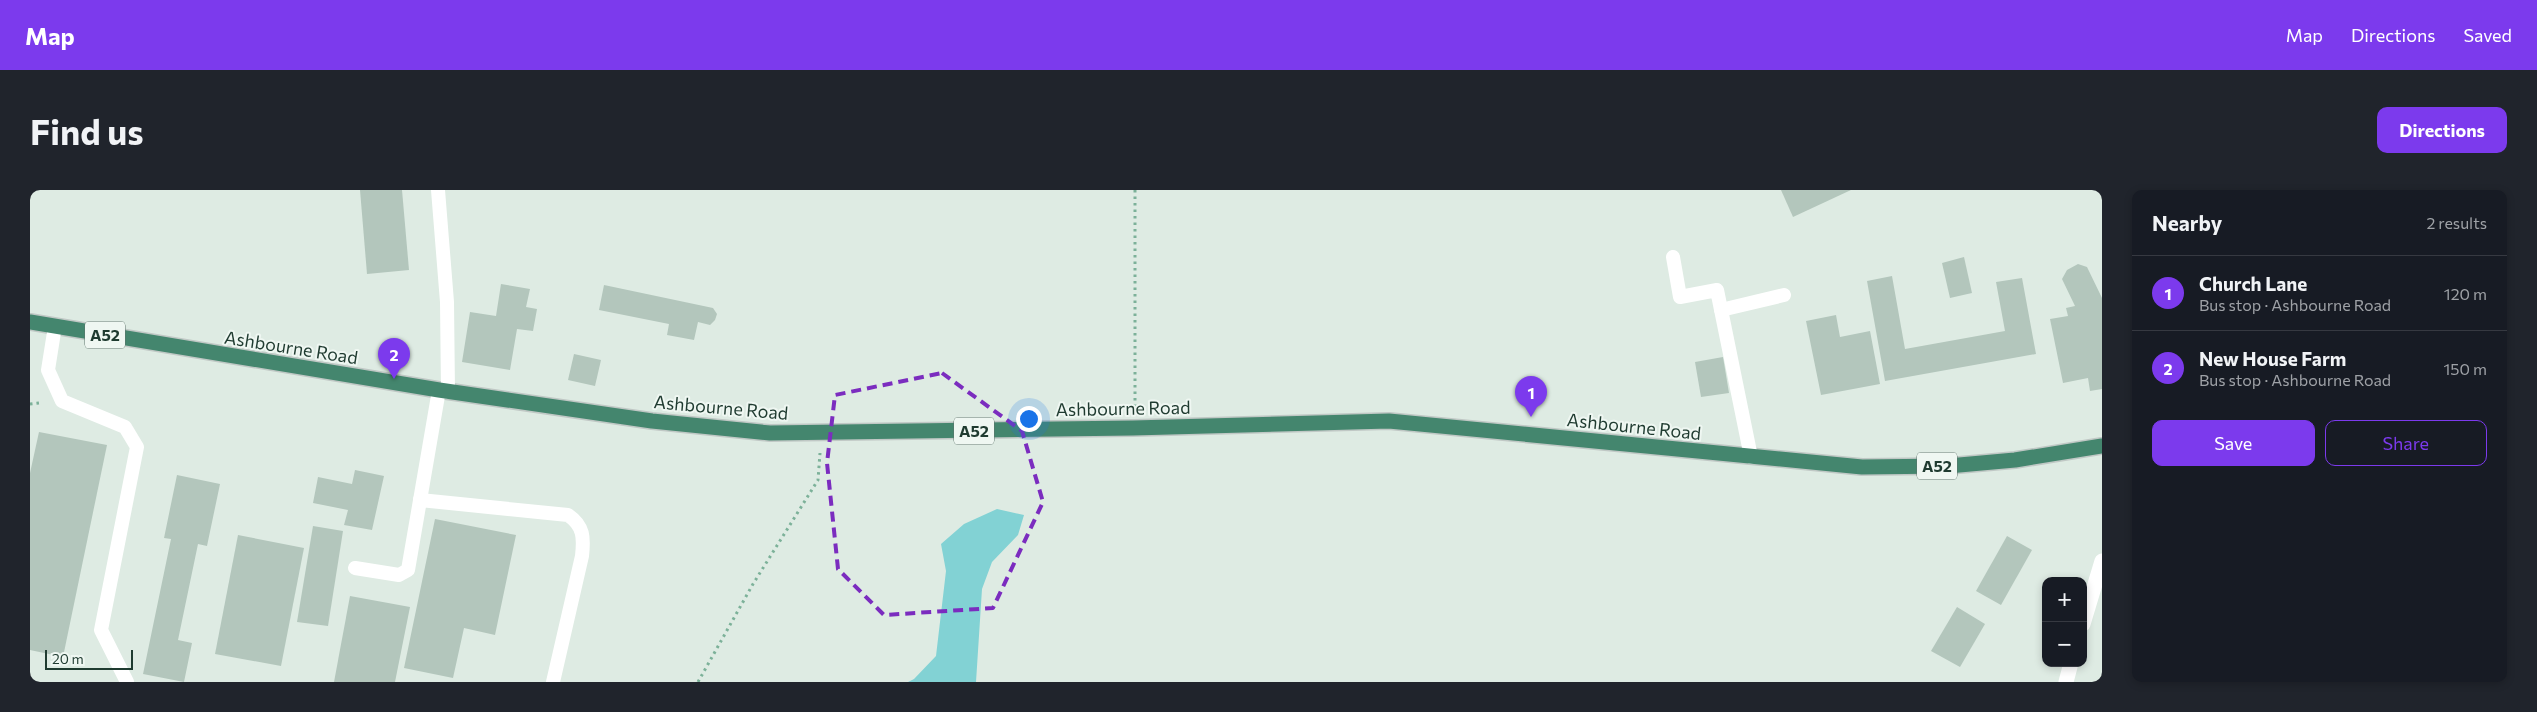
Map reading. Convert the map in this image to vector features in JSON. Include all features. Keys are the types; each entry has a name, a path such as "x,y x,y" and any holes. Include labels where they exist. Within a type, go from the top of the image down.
{"highway":[{"name":"Ashbourne Road","path":"30,322 443,391 652,421 770,433 1133,428 1389,421 1862,467 1948,466 2015,460 2102,446"}],"street":[{"path":"2084,622 2102,561"},
{"path":"2066,682 2071,667"}],"lane":[{"path":"355,568 400,575 408,570 420,500 443,391 447,302 438,190"},
{"path":"1673,257 1680,297 1717,290 1751,457"},
{"path":"1721,310 1784,295"},
{"path":"55,326 48,370 62,401 125,427 137,448 101,630 128,682"},
{"path":"420,500 568,515 578,521 584,536 582,556 553,682"}],"path":[{"path":"1133,428 1135,190"},
{"path":"698,682 753,584 818,480 822,433"}],"highlighted area":[{"path":"942,373 1022,431 1043,502 993,608 884,615 838,569 827,463 835,395"}],"water":[{"path":"997,509 1024,515 1018,535 992,562 982,589 976,682 908,682 914,679 936,656 946,571 941,544 964,524"}],"building":[{"path":"360,190 402,190 409,270 367,274"},
{"path":"1781,190 1851,190 1793,217"},
{"path":"1964,257 1972,293 1950,298 1942,263"},
{"path":"2078,264 2087,267 2102,298 2102,389 2090,391 2088,378 2063,383 2050,319 2068,316 2066,308 2075,306 2062,279 2067,270"},
{"path":"1892,276 1905,349 2005,331 1996,282 2022,278 2036,354 1885,381 1867,281"},
{"path":"501,284 530,289 526,307 537,309 533,331 517,329 510,370 462,362 470,312 496,316"},
{"path":"604,285 713,308 717,314 715,320 710,325 698,322 694,340 667,335 669,324 599,310"},
{"path":"1836,315 1840,337 1870,331 1880,384 1821,395 1806,321"},
{"path":"574,354 601,360 595,386 568,380"},
{"path":"1723,357 1729,393 1701,397 1695,362"},
{"path":"39,432 107,445 63,657 30,650 30,473"},
{"path":"355,470 384,476 372,530 344,525 348,510 313,503 318,477 352,484"},
{"path":"177,475 220,484 207,546 198,544 178,640 192,643 184,682 143,674 171,539 164,538"},
{"path":"435,519 516,535 495,635 464,628 453,678 404,668"},
{"path":"313,526 343,531 328,626 297,622"},
{"path":"238,535 304,548 281,666 215,654"},
{"path":"2007,536 2032,550 2001,605 1976,591"},
{"path":"350,596 410,607 395,682 334,682"},
{"path":"1957,607 1985,624 1960,667 1931,651"}],"place":[{"name":"New House Farm","path":"394,379"},
{"name":"Church Lane","path":"1531,417"}]}
